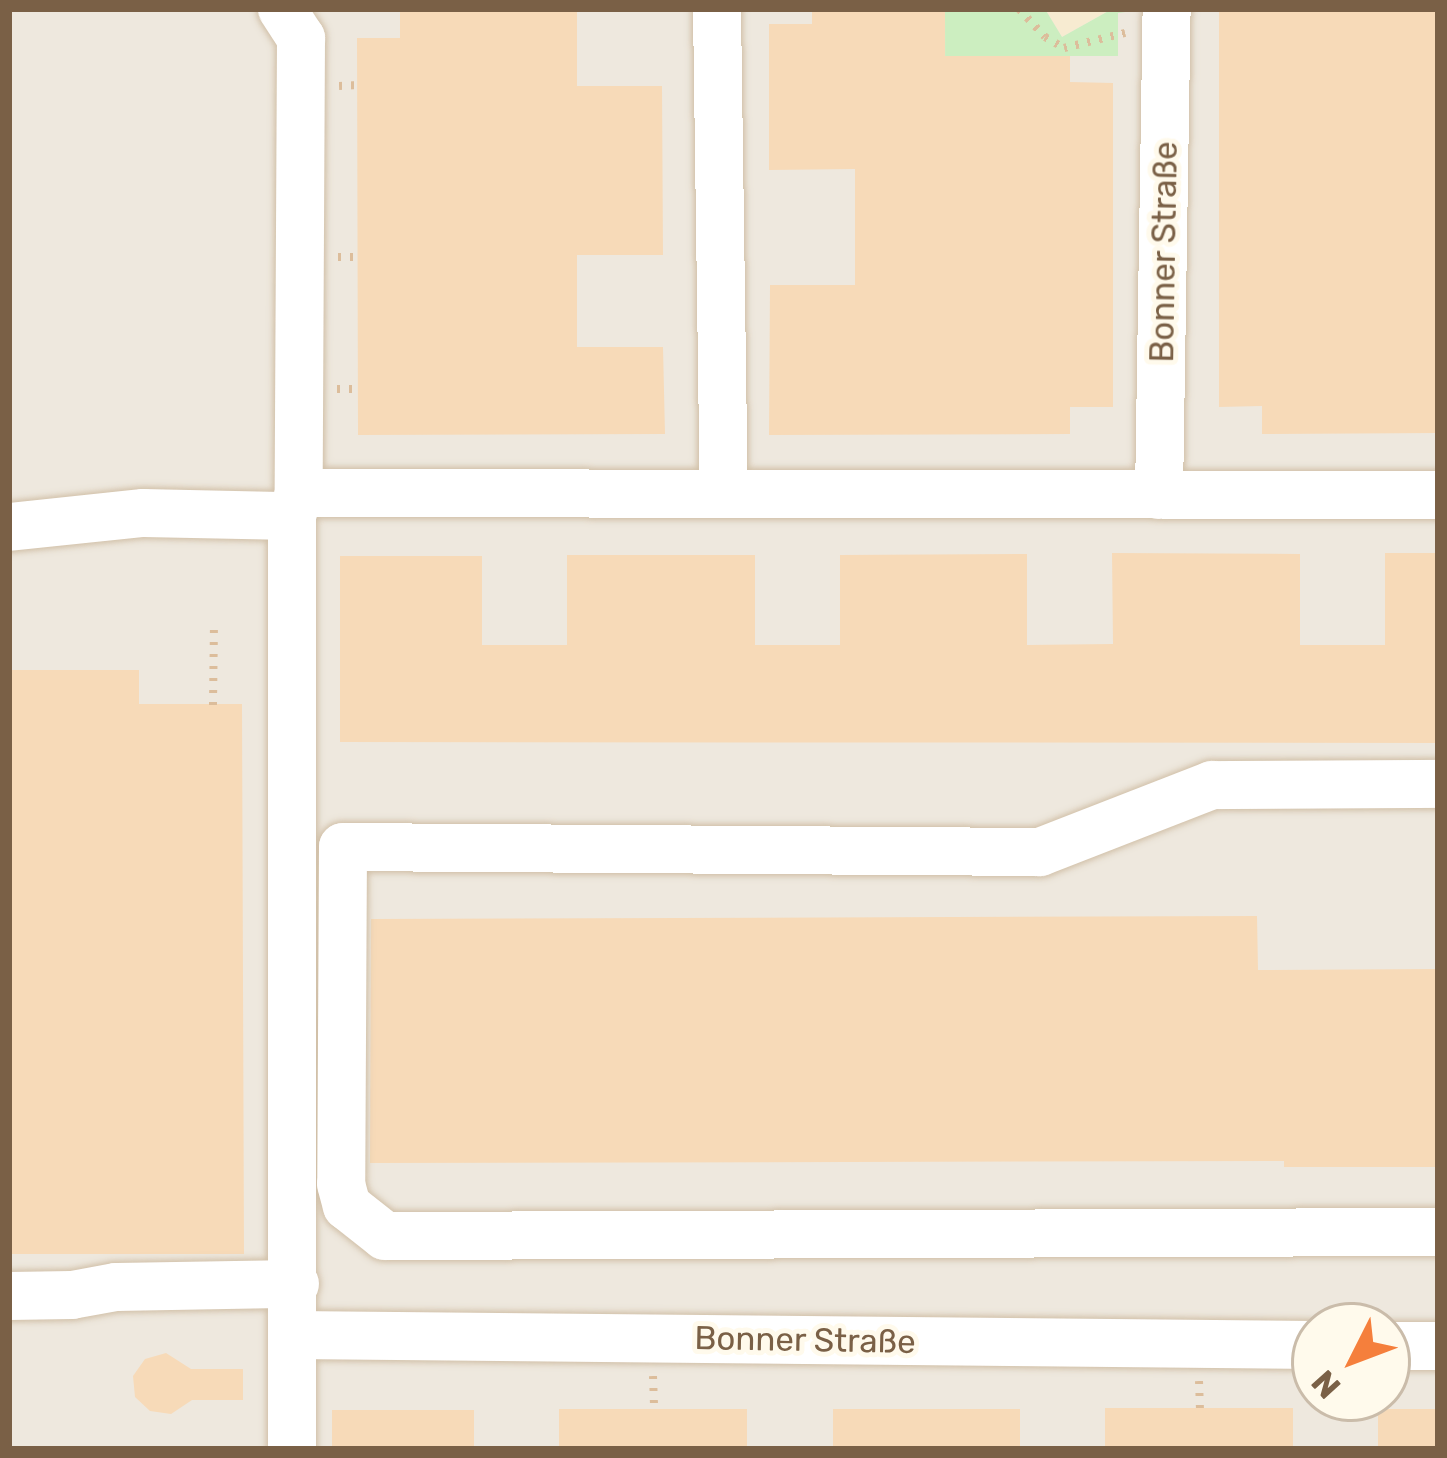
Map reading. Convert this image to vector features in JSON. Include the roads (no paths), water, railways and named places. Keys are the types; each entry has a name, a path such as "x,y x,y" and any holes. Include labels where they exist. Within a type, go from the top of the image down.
{"lane":[{"path":"717,9 724,494"},
{"name":"Bonner Straße","path":"1159,495 1168,17"},
{"path":"292,24 296,505 292,1449"},
{"path":"9,527 143,513 296,505 724,494 1438,495"},
{"path":"1438,784 1212,785 1040,852 343,847 341,1184 347,1206 385,1236 1438,1232"},
{"path":"9,1296 72,1295 116,1287 295,1284"},
{"name":"Bonner Straße","path":"294,1334 1291,1345"}]}
